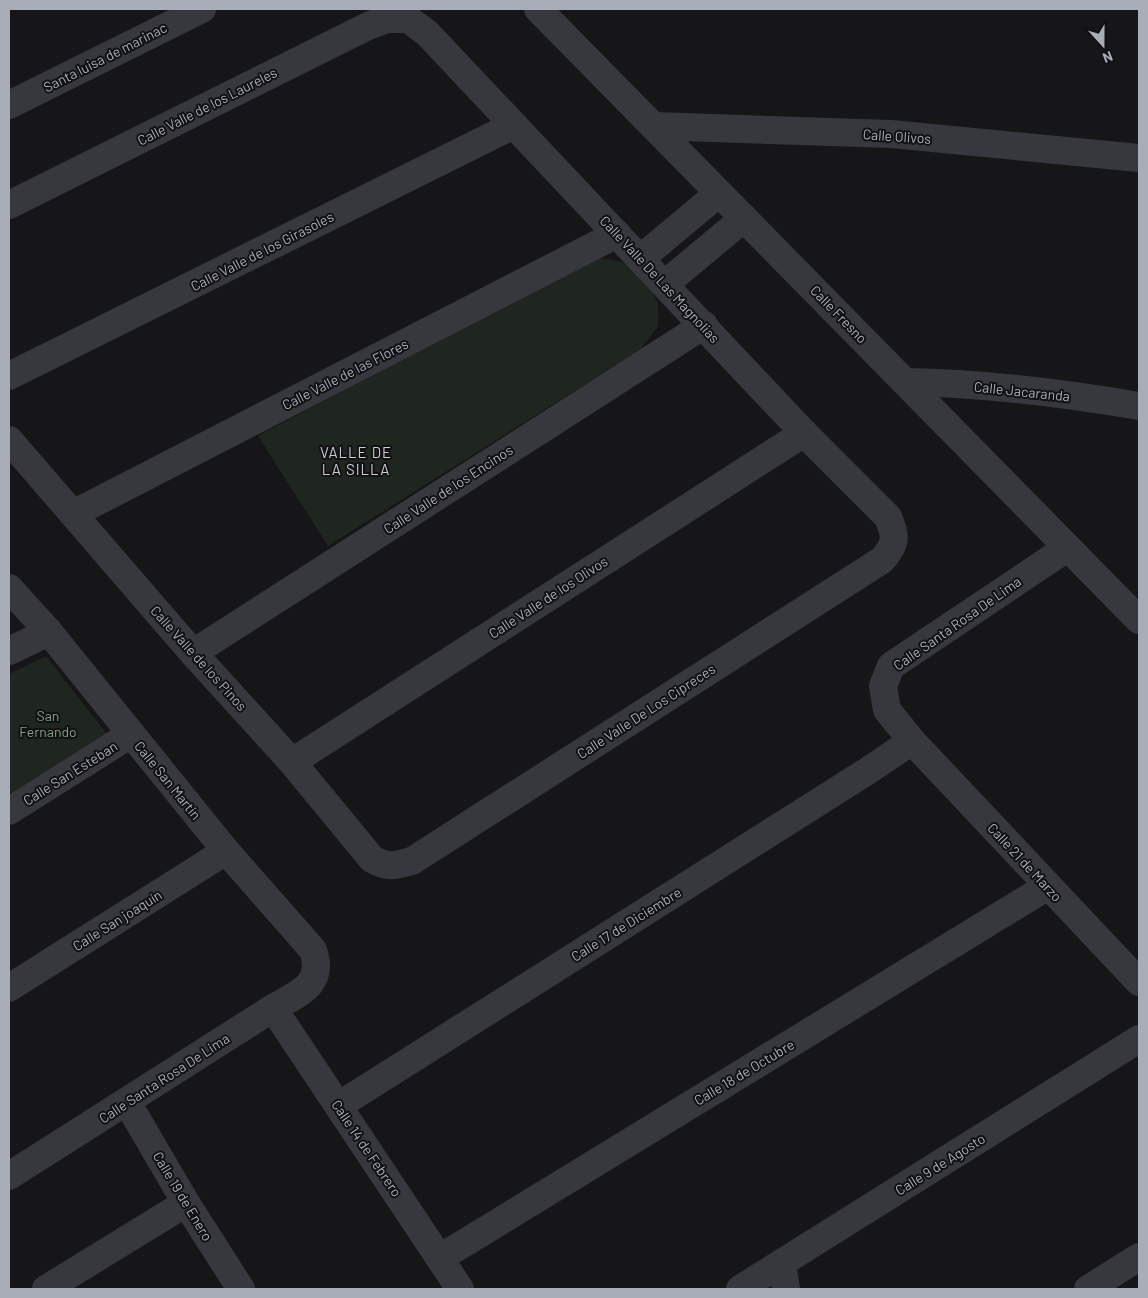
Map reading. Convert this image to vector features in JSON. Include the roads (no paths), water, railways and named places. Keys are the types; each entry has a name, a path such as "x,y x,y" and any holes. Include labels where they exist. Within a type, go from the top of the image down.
{"street":[{"name":"Santa luisa de marinac","path":"9,105 202,9"},
{"name":"Calle Fresno","path":"538,9 1139,620"},
{"name":"Calle Valle de los Laureles","path":"9,205 368,26 387,19 408,19"},
{"name":"Calle Valle De Las Magnolias","path":"408,19 427,33 804,433 888,516 894,532 892,548"},
{"name":"Calle Valle de los Girasoles","path":"9,376 514,125"},
{"name":"Calle Olivos","path":"654,126 891,134 1139,158"},
{"path":"640,259 719,193"},
{"path":"665,284 744,218"},
{"name":"Calle Valle de las Flores","path":"73,514 616,234"},
{"name":"Calle Valle de los Encinos","path":"193,653 704,325"},
{"name":"Calle Jacaranda","path":"905,382 942,382 1088,397 1139,406"},
{"name":"Calle Valle de los Olivos","path":"292,762 804,433"},
{"name":"Calle Valle de los Pinos","path":"9,440 193,653 292,762 372,859 384,866 395,866"},
{"name":"Calle Valle De Los Cipreces","path":"395,866 412,861 882,560 892,548"},
{"name":"Calle Santa Rosa De Lima","path":"912,740 887,710 883,686 891,666 1067,548"},
{"name":"Calle San Martín","path":"9,588 49,632 226,851 313,950 317,963 315,976"},
{"path":"9,651 49,632"},
{"name":"Calle San Esteban","path":"9,811 131,734"},
{"name":"Calle 21 de Marzo","path":"912,740 1139,982"},
{"name":"Calle 17 de Diciembre","path":"338,1106 866,772 912,740"},
{"name":"Calle San joaquín","path":"9,988 226,851"},
{"name":"Calle 18 de Octubre","path":"440,1258 1048,886"},
{"name":"Calle Santa Rosa De Lima","path":"9,1176 304,990 315,976"},
{"name":"Calle 14 de Febrero","path":"273,1008 460,1289"},
{"name":"Calle 9 de Agosto","path":"740,1289 784,1277 1139,1039"},
{"name":"Calle 19 de Enero","path":"127,1102 186,1203 241,1289"},
{"path":"46,1289 186,1203"},
{"path":"1088,1289 1139,1257"}],"district":[{"name":"VALLE DE LA SILLA","path":"356,460"}],"park label":[{"name":"San Fernando","path":"48,724"}]}
